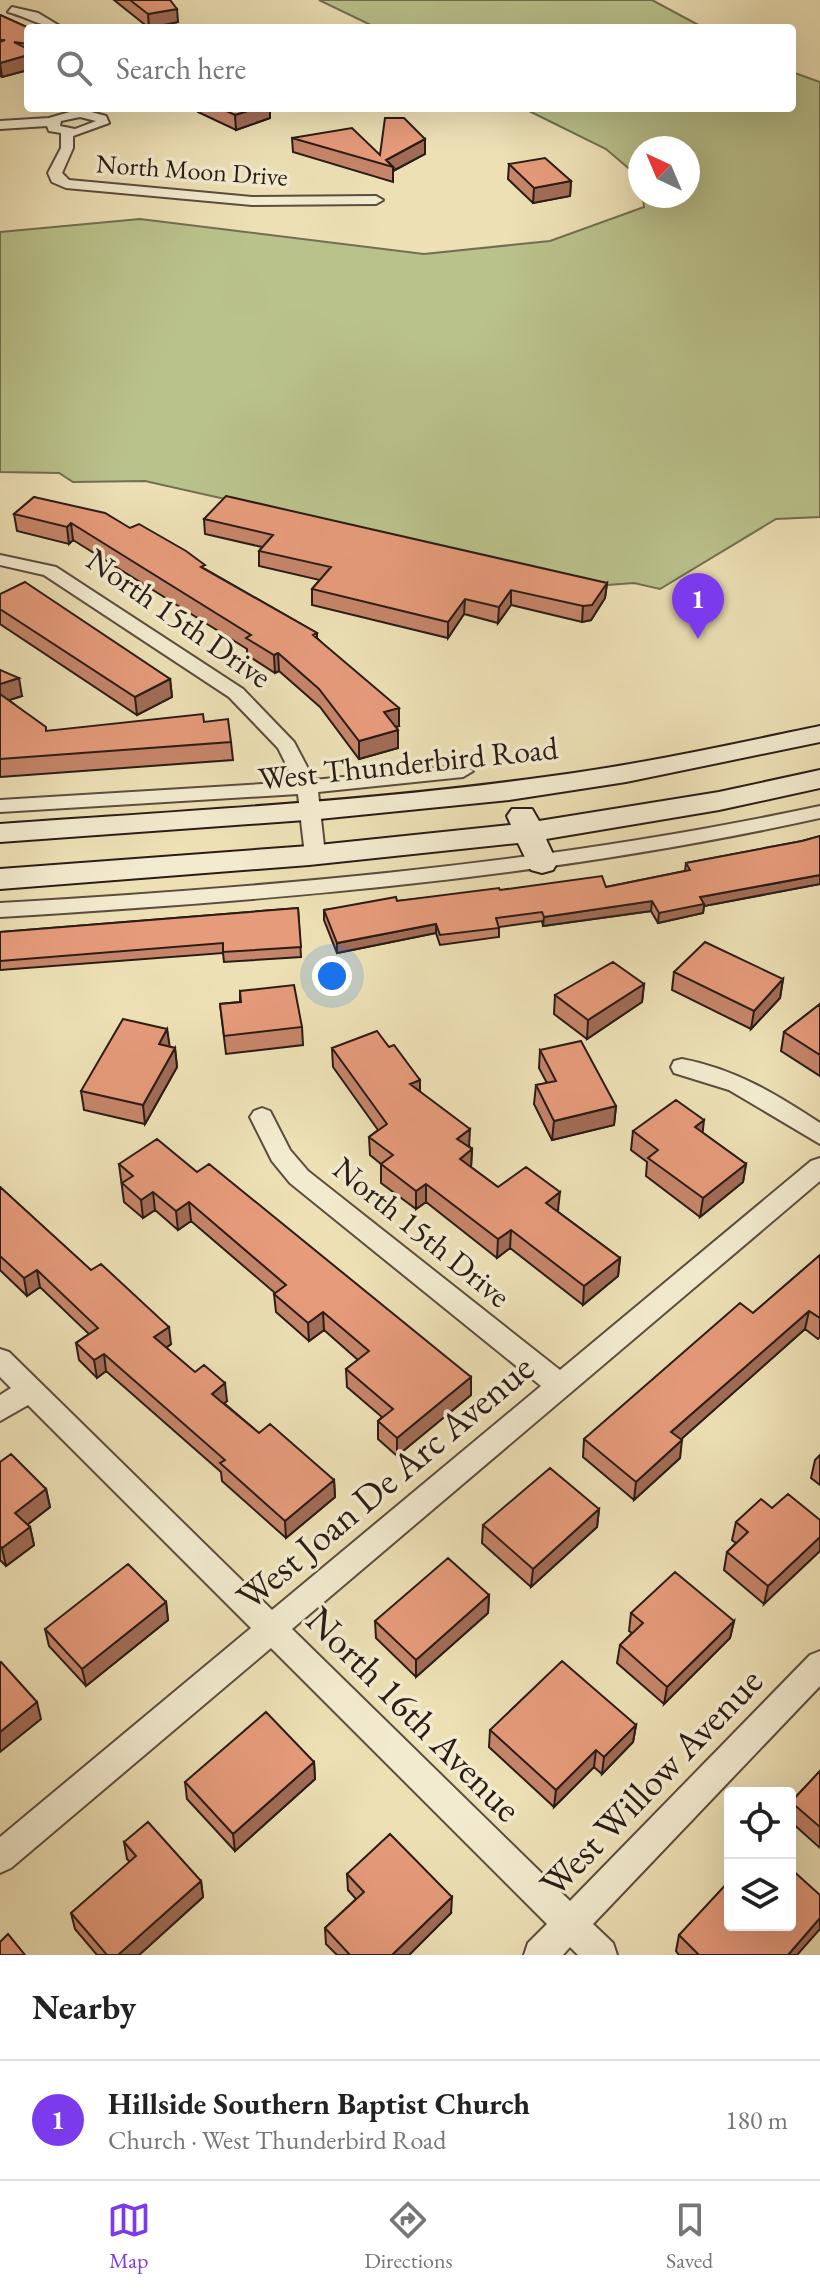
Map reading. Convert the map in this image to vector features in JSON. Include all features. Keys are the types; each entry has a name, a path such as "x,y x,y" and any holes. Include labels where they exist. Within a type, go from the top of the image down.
{"main road":[{"name":"West Thunderbird Road","path":"0,833 312,799 511,791 617,775 820,734"},
{"path":"0,879 315,855 529,832 652,815 820,779"},
{"path":"511,791 542,863"}],"street":[{"path":"12,10 34,15 50,24"},
{"path":"0,125 51,122 66,112"},
{"path":"51,122 53,128 67,132 88,131 103,123 94,114 77,112"},
{"name":"North Moon Drive","path":"67,132 67,148 55,173 57,179 66,184 252,201 376,200"},
{"name":"North 15th Drive","path":"1,560 50,571 236,693 277,732 312,799"},
{"name":"West Thunderbird Road","path":"0,806 312,799 463,771"},
{"path":"312,799 315,855"},
{"path":"0,910 332,887 542,863 820,812"},
{"path":"682,1067 710,1070 738,1081 820,1135"},
{"name":"North 15th Drive","path":"262,1117 280,1155 299,1177 558,1384"},
{"name":"West Joan De Arc Avenue","path":"0,1857 558,1384 820,1167"},
{"name":"North 16th Avenue","path":"0,1360 601,1955"},
{"path":"0,1410 29,1389"},
{"name":"West Willow Avenue","path":"540,1955 820,1665"}],"green space":[{"path":"319,0 652,0 697,24 369,24"},
{"path":"796,73 820,82 820,517 776,519 660,589 634,583 607,585 145,481 73,482 59,473 0,472 0,232 140,219 424,254 550,241 641,208 700,208 700,136 628,136 628,168 606,149 531,112 796,112"}],"building":[{"path":"130,0 170,0 177,9 148,14"},
{"path":"0,15 24,26 24,43 14,42 24,47 24,56 0,63 0,42 5,40 0,40"},
{"path":"385,118 404,118 425,139 386,160 393,167 292,138 352,128 380,155"},
{"path":"545,158 571,181 534,188 509,164"},
{"path":"226,496 607,583 592,605 583,606 511,590 499,607 465,599 448,622 312,589 331,567 259,551 273,535 204,519"},
{"path":"34,497 105,513 130,528 139,524 186,551 205,565 201,567 317,633 313,635 399,708 384,712 398,730 359,741 319,689 278,653 274,655 246,638 251,635 71,523 67,527 14,514"},
{"path":"25,582 170,679 135,697 0,609 0,594"},
{"path":"0,670 19,678 0,684"},
{"path":"0,694 46,727 46,731 203,714 204,722 228,719 231,742 0,759"},
{"path":"820,836 820,875 700,897 704,904 659,913 652,901 544,917 542,912 496,918 499,928 440,935 436,924 337,943 324,910 396,897 397,901 602,876 606,887 690,870 686,863"},
{"path":"298,908 301,947 223,952 223,943 0,961 0,932"},
{"path":"705,942 783,979 754,1011 674,972"},
{"path":"613,962 644,984 588,1020 555,995"},
{"path":"294,985 302,1027 224,1036 220,1004 241,1002 240,991"},
{"path":"820,1004 820,1055 784,1032"},
{"path":"123,1019 167,1029 159,1044 175,1048 143,1105 81,1091"},
{"path":"377,1031 389,1047 394,1045 420,1080 410,1084 470,1129 457,1139 472,1149 460,1159 498,1187 526,1167 560,1192 546,1203 620,1258 584,1286 511,1230 498,1239 426,1184 416,1191 381,1164 393,1155 369,1137 387,1124 332,1048"},
{"path":"581,1041 616,1106 554,1121 536,1085 556,1081 540,1050"},
{"path":"676,1100 704,1120 695,1127 746,1164 703,1198 648,1158 658,1150 633,1131"},
{"path":"157,1139 197,1172 209,1164 471,1377 397,1438 378,1421 393,1409 346,1369 369,1351 323,1312 308,1323 274,1294 286,1285 189,1202 176,1211 153,1192 141,1200 122,1183 133,1176 119,1164"},
{"path":"0,1187 91,1270 101,1264 169,1327 154,1337 195,1372 204,1365 225,1383 212,1394 259,1433 270,1424 334,1480 285,1521 220,1463 225,1460 104,1354 94,1360 76,1343 98,1328 37,1270 24,1278 0,1256"},
{"path":"820,1255 820,1318 809,1311 671,1432 682,1440 636,1482 584,1439 740,1303 753,1313"},
{"path":"11,1454 46,1489 15,1513 30,1527 2,1548 0,1462"},
{"path":"550,1468 599,1509 533,1569 483,1525"},
{"path":"788,1494 820,1520 820,1537 768,1586 727,1552 748,1532 736,1522 761,1499 772,1508"},
{"path":"448,1558 489,1595 416,1660 375,1621"},
{"path":"128,1564 166,1602 82,1669 45,1629"},
{"path":"675,1572 734,1621 667,1687 620,1645 643,1623 631,1613"},
{"path":"562,1661 636,1725 604,1757 596,1750 556,1790 490,1730"},
{"path":"0,1663 37,1702 0,1732"},
{"path":"266,1712 314,1762 233,1834 185,1782"},
{"path":"820,1771 820,1827 796,1806 796,1797"},
{"path":"148,1822 201,1881 118,1955 107,1955 71,1913 136,1856 124,1842"},
{"path":"390,1834 452,1897 392,1955 350,1955 325,1928 364,1892 347,1874"},
{"path":"796,1873 820,1895 820,1918 788,1955 699,1955 679,1935 724,1886 724,1931 796,1931"},
{"path":"8,1934 25,1955 0,1955 0,1942"}],"place":[{"name":"Hillside Southern Baptist Church","path":"698,639"}]}
